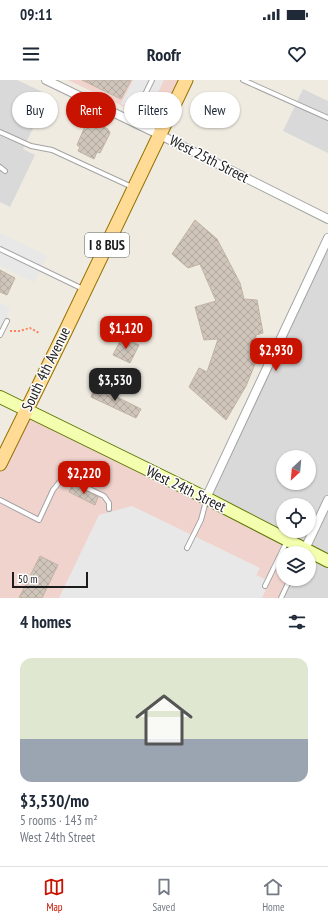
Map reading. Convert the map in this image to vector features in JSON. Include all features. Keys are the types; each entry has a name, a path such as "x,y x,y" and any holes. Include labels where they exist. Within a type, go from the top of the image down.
{"main road":[{"name":"South 4th Avenue","path":"0,464 186,80"},
{"name":"West 24th Street","path":"0,397 206,498 296,546"},
{"name":"West 24th Street","path":"316,556 328,561"}],"street":[{"name":"West 25th Street","path":"46,80 124,117"},
{"name":"West 25th Street","path":"146,128 328,219"},
{"path":"206,498 328,238"},
{"path":"306,546 328,500"}],"lane":[{"path":"146,92 152,80"},
{"path":"243,80 328,118"},
{"path":"0,132 31,146 52,150 134,188"},
{"path":"0,167 5,171"},
{"path":"0,249 85,290"},
{"path":"0,334 7,321"},
{"path":"0,500 40,520 54,490 61,480 68,479 104,496 109,503 109,509"},
{"path":"187,548 201,520 206,498"},
{"path":"265,586 287,540"},
{"path":"281,598 287,586"}],"path":[{"path":"0,334 4,336 9,330 19,331 30,328 39,333"}],"shaded area":[{"path":"0,80 17,80 43,92 12,92 12,128 33,128 23,149 35,155 10,207 0,202"},
{"path":"68,80 185,80 180,92 124,92 124,107 116,103 116,92 93,92"},
{"path":"133,80 164,80 158,92 127,92"},
{"path":"303,89 328,101 328,153 283,131"},
{"path":"124,98 124,105 121,104"},
{"path":"0,233 47,256 34,282 0,266"},
{"path":"328,238 328,598 281,598 287,586 316,586 316,546 296,546 281,538 316,538 316,498 276,498 276,535 206,498"},
{"path":"0,303 10,308 2,326 0,325"},
{"path":"26,410 289,546 276,546 276,586 287,586 281,598 0,598 0,464"},
{"path":"132,506 260,568 256,575 270,581 262,598 59,598 99,515"}],"building":[{"path":"82,80 131,80 121,99 116,97 116,92 107,92"},
{"path":"84,128 106,128 110,133 100,153 97,152 94,159 78,151 80,147 77,145"},
{"path":"195,220 217,239 240,283 244,299 257,300 263,333 256,335 255,364 246,386 226,420 189,387 199,368 207,372 218,339 204,340 195,307 216,301 200,264 188,268 172,254"},
{"path":"0,270 15,278 7,295 0,292"},
{"path":"122,337 139,345 130,363 113,355"},
{"path":"95,386 141,409 136,418 91,397"},
{"path":"72,485 98,497 95,505 69,492"},
{"path":"40,556 58,565 42,598 19,598"}]}
